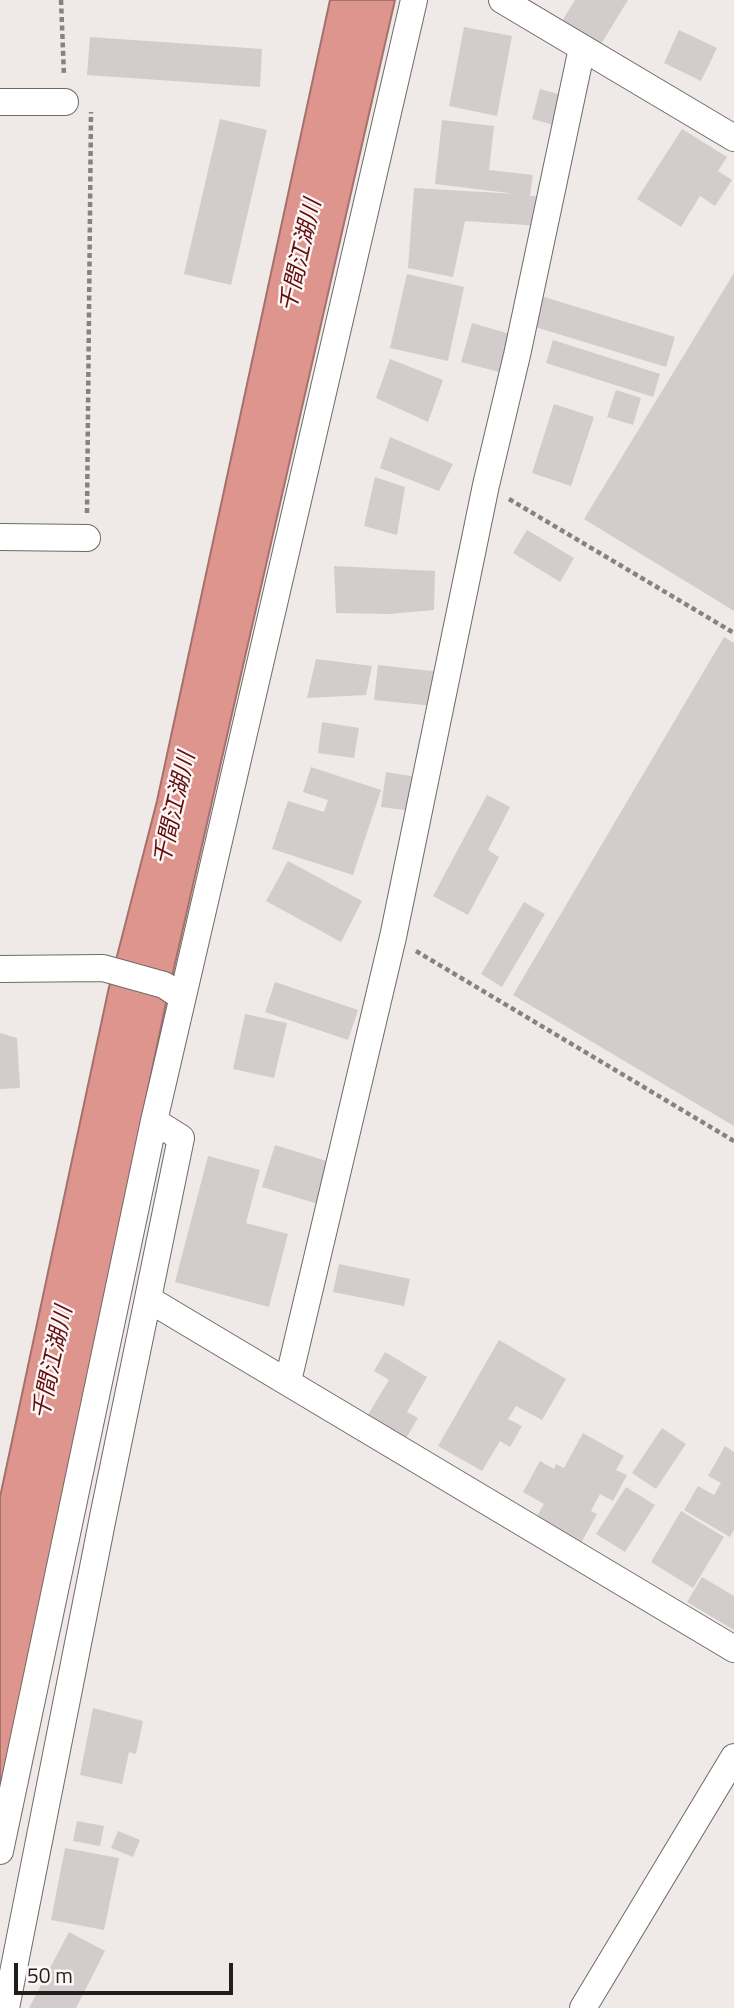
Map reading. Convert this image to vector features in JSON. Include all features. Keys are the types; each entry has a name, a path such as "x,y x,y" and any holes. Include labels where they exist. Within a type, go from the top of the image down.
{"street":[{"path":"0,1851 154,1121 173,991 414,0"},
{"path":"502,0 734,138"},
{"path":"288,1381 393,937 486,485 517,355 582,48"},
{"path":"0,102 65,102"},
{"path":"0,537 87,538"},
{"path":"0,969 103,968 173,991"},
{"path":"6,2008 181,1138 154,1121"},
{"path":"148,1299 734,1649"},
{"path":"583,2008 734,1757"}],"path":[{"path":"61,0 65,102 92,108 87,538"},
{"path":"486,485 734,633"},
{"path":"393,937 734,1141"}],"water":[{"name":"千間江湖川","path":"330,0 395,0 166,1003 0,1797 0,1497 109,987 157,801"}],"building":[{"path":"575,0 628,0 601,44 562,21"},
{"path":"464,27 512,36 497,116 449,106"},
{"path":"679,30 717,48 701,81 664,63"},
{"path":"90,37 262,49 260,87 87,75"},
{"path":"540,89 569,97 561,127 532,119"},
{"path":"220,119 267,130 231,285 184,274"},
{"path":"442,120 494,126 489,170 533,175 530,196 548,197 542,226 465,221 453,277 408,268 414,188 517,194 435,184"},
{"path":"682,129 727,157 718,171 732,180 715,206 700,196 681,227 637,199"},
{"path":"734,273 734,611 584,519"},
{"path":"407,274 464,287 448,361 390,348"},
{"path":"541,296 675,337 666,367 532,326"},
{"path":"472,323 510,334 499,372 461,362"},
{"path":"553,340 660,374 653,397 546,363"},
{"path":"390,359 443,380 428,422 376,398"},
{"path":"616,390 641,398 633,425 607,417"},
{"path":"554,404 594,417 571,486 532,473"},
{"path":"390,437 453,464 439,491 380,468"},
{"path":"375,477 405,487 397,535 364,526"},
{"path":"527,530 574,558 560,582 513,553"},
{"path":"334,566 435,571 434,610 389,614 336,613"},
{"path":"724,637 734,643 734,1126 513,995"},
{"path":"316,659 372,666 366,695 307,698"},
{"path":"378,665 440,672 434,706 374,700"},
{"path":"322,722 359,728 354,758 318,753"},
{"path":"311,767 381,790 353,875 272,849 288,801 324,812 328,800 303,792"},
{"path":"386,772 417,777 412,811 381,807"},
{"path":"487,795 510,807 488,850 499,857 468,915 433,896"},
{"path":"288,861 362,901 341,942 266,901"},
{"path":"524,902 545,914 502,987 481,974"},
{"path":"275,982 358,1010 348,1040 265,1012"},
{"path":"245,1014 287,1023 274,1078 233,1069"},
{"path":"0,1033 17,1038 20,1088 0,1089"},
{"path":"275,1145 333,1163 321,1205 262,1187"},
{"path":"208,1156 260,1170 246,1223 288,1234 269,1307 175,1282"},
{"path":"339,1264 410,1279 404,1306 333,1292"},
{"path":"499,1340 566,1379 542,1420 516,1406 508,1419 522,1426 510,1447 500,1441 482,1471 438,1446"},
{"path":"385,1352 427,1377 407,1412 418,1418 405,1440 366,1418 389,1380 374,1371"},
{"path":"662,1428 686,1444 656,1489 632,1473"},
{"path":"583,1433 624,1456 616,1470 627,1475 613,1501 600,1494 591,1511 597,1514 581,1543 536,1518 544,1504 523,1492 540,1461 554,1469 556,1464 564,1468"},
{"path":"725,1446 734,1452 734,1530 730,1537 684,1510 698,1486 714,1495 721,1483 708,1476"},
{"path":"626,1487 655,1505 625,1552 596,1534"},
{"path":"681,1511 724,1537 693,1588 651,1562"},
{"path":"702,1577 734,1596 734,1630 687,1602"},
{"path":"93,1708 143,1721 136,1754 129,1752 122,1784 80,1775"},
{"path":"77,1821 104,1826 100,1846 73,1841"},
{"path":"118,1831 140,1840 133,1857 111,1848"},
{"path":"65,1848 119,1858 104,1930 51,1920"},
{"path":"69,1932 105,1951 76,2008 29,2008"}]}
